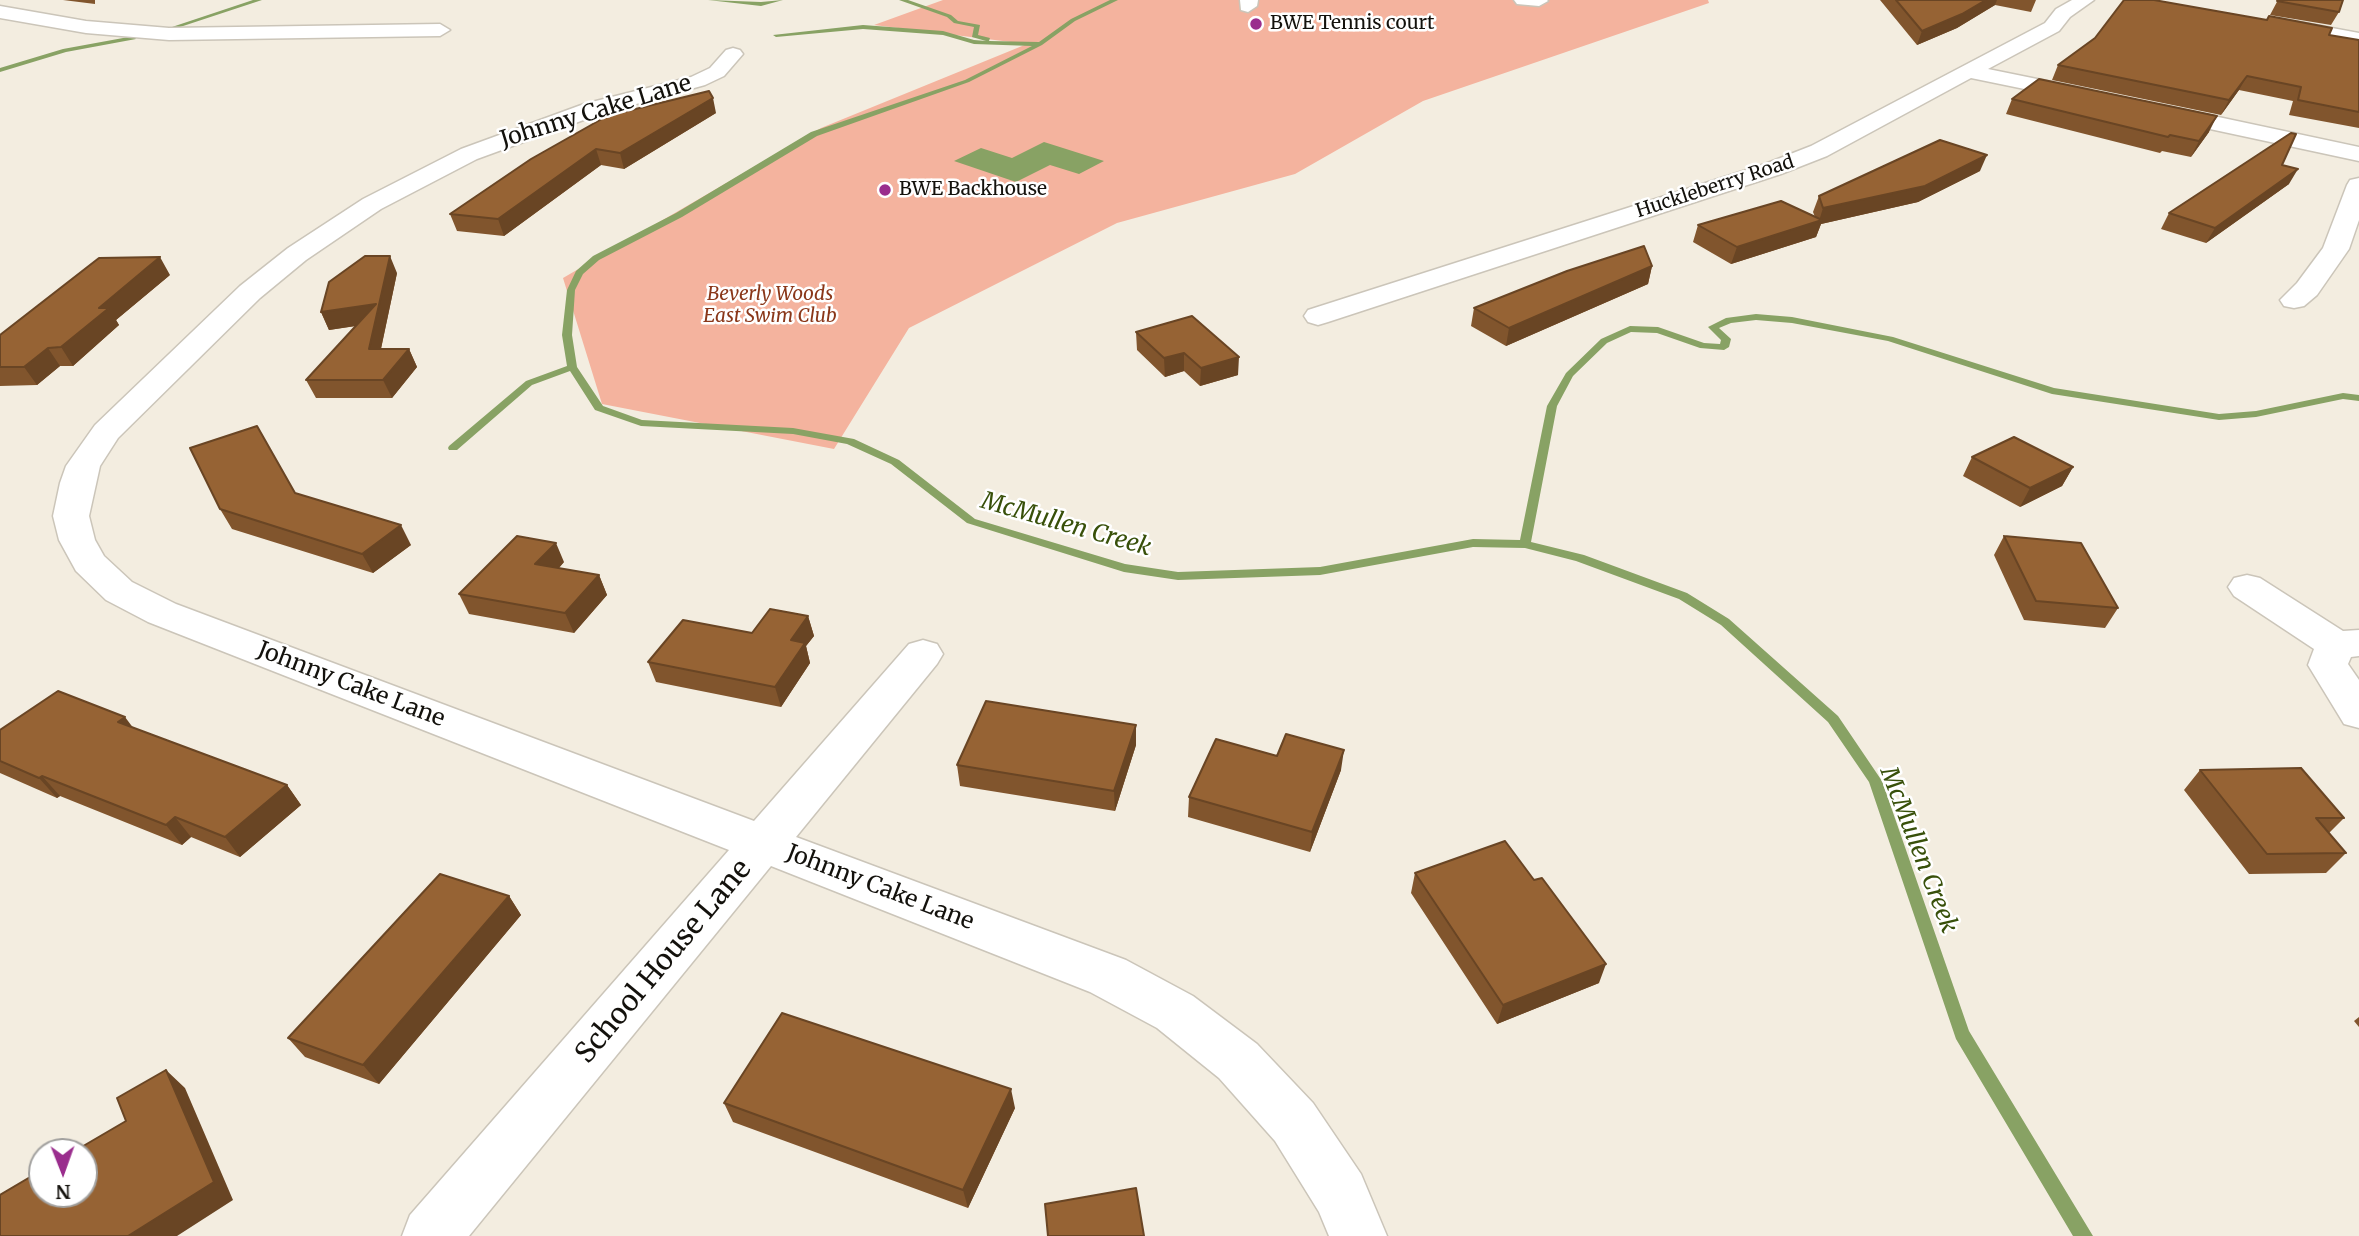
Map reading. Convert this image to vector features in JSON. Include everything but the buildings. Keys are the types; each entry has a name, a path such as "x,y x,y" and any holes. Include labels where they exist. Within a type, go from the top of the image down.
{"street":[{"name":"Huckleberry Road","path":"1318,316 1773,169 1843,140 1971,72 2052,27 2063,13 2085,0"},
{"path":"0,12 86,27 169,34 440,30"},
{"path":"2263,22 2359,39"},
{"name":"Johnny Cake Lane","path":"733,54 717,72 698,80 592,109 469,154 372,205 321,237 250,292 106,432 83,466 76,483 71,516 77,540 89,563 119,591 162,612 1108,976 1175,1012 1238,1060 1294,1122 1340,1194 1358,1236"},
{"path":"1971,72 2108,100"},
{"path":"2146,109 2359,154"},
{"path":"2294,300 2307,289 2336,249 2359,185"},
{"path":"2247,587 2347,644 2328,665 2359,713"},
{"name":"School House Lane","path":"431,1236 923,654"}],"green space":[{"name":"Beverly Woods East Swim Club","path":"943,0 1708,0 1709,3 1423,101 1295,174 1117,223 909,328 834,449 602,404 563,278 821,128 1027,44 874,25"}],"shaded area":[{"path":"1044,142 1104,161 1079,174 1050,165 1016,182 954,161 981,148 1012,158"}],"waterway":[{"path":"172,28 259,0"},
{"path":"711,0 761,4 780,0"},
{"path":"902,0 949,16 956,22 978,26 974,36 988,39"},
{"name":"McMullen Creek","path":"572,367 567,335 571,290 579,273 596,258 679,215 814,134 967,81 1040,44 1073,20 1115,0"},
{"path":"776,35 863,27 943,33 974,42 1039,44"},
{"path":"0,70 65,50 134,38"},
{"path":"1525,544 1552,406 1569,375 1604,341 1630,329 1658,330 1703,346 1724,347 1726,339 1713,327 1729,320 1756,317 1792,320 1890,339 2052,391 2219,417 2256,414 2343,396 2359,398"},
{"path":"453,448 529,383 572,367"},
{"name":"McMullen Creek","path":"572,367 599,408 641,423 793,431 850,441 895,462 971,521 1124,568 1178,576 1320,571 1473,543 1525,544"},
{"name":"McMullen Creek","path":"1525,544 1580,558 1683,596 1725,622 1833,719 1875,781 1962,1034 2084,1236"}],"place":[{"name":"BWE Tennis court","path":"1256,24"},
{"name":"BWE Backhouse","path":"885,190"}]}
